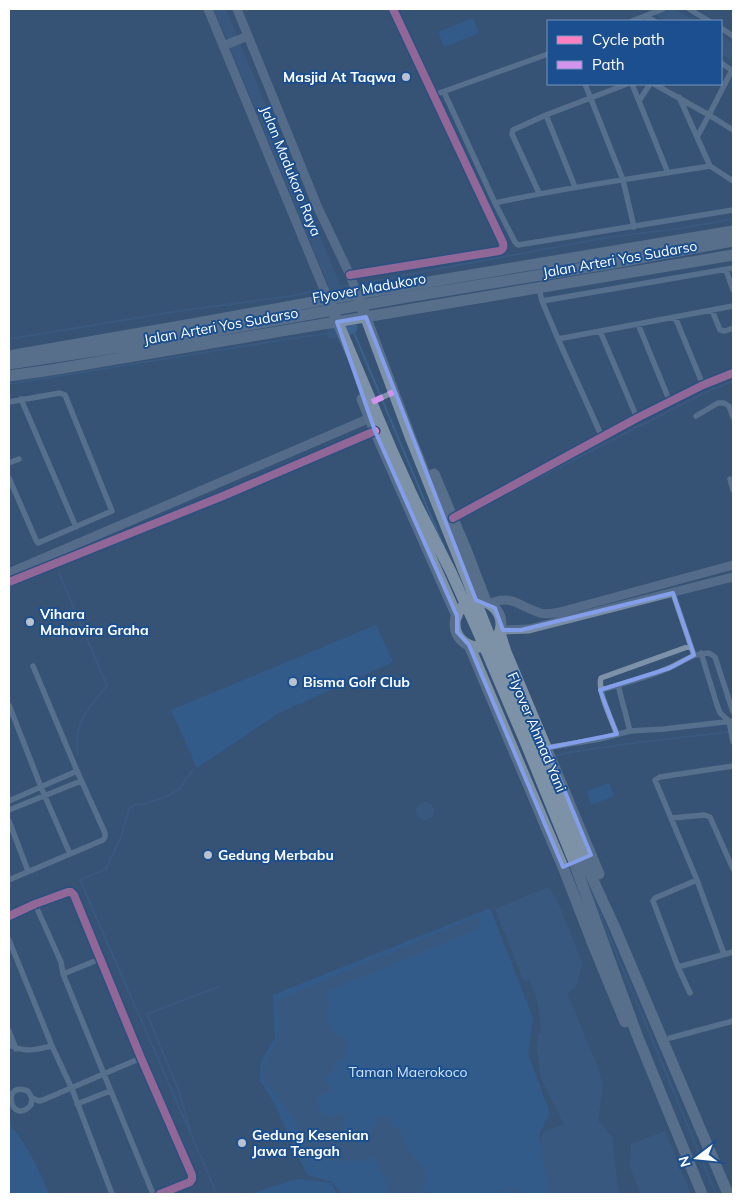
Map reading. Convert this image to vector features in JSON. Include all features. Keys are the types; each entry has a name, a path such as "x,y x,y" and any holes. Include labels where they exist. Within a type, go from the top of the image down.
{"highway":[{"path":"9,356 168,328 326,295 733,231"},
{"name":"Flyover Madukoro","path":"9,366 408,299 733,241"},
{"name":"Flyover Madukoro","path":"408,299 704,251 733,248"},
{"name":"Jalan Arteri Yos Sudarso","path":"9,376 733,255"},
{"name":"Jalan Madukoro Raya","path":"356,290 392,394 411,439"},
{"name":"Jalan Madukoro Raya","path":"326,295 346,343 374,401 391,448"},
{"name":"Jalan Madukoro Raya","path":"372,334 378,340 455,522 485,602"},
{"name":"Jalan Madukoro Raya","path":"346,343 348,362 375,431 457,616"},
{"name":"Flyover Ahmad Yani","path":"411,439 519,706 728,1194"},
{"name":"Flyover Ahmad Yani","path":"391,448 463,598 526,744 574,862 637,1035 702,1194"},
{"path":"472,602 485,602 495,608 500,615 502,622 498,635 488,645 475,646 464,642 457,632 456,626 460,610 472,602"},
{"path":"498,635 588,856 627,938 733,1191"},
{"path":"475,646 522,756 566,866 596,952 696,1194"},
{"path":"522,756 547,753"},
{"path":"566,866 588,856"}],"street":[{"name":"Jalan Madukoro Raya","path":"208,9 225,45 326,295"},
{"name":"Jalan Madukoro Raya","path":"237,9 245,38 318,208 356,290"},
{"path":"350,276 499,251 504,248 394,9"},
{"path":"634,20 664,9"},
{"path":"689,9 707,20"},
{"path":"647,15 653,20"},
{"path":"722,29 733,36"},
{"path":"225,45 245,38"},
{"path":"434,95 547,54"},
{"path":"697,137 733,71 722,64"},
{"path":"585,85 623,180 634,227"},
{"path":"539,193 512,133 514,129 624,85"},
{"path":"632,85 668,173"},
{"path":"639,101 649,85"},
{"path":"656,85 733,130"},
{"path":"444,92 495,203 518,245 733,210"},
{"path":"679,97 710,166 733,181"},
{"path":"546,115 575,187"},
{"path":"495,203 539,193 710,166"},
{"path":"542,301 733,268"},
{"path":"726,270 733,290"},
{"path":"539,288 542,301 558,339 602,437"},
{"path":"558,339 733,306"},
{"path":"712,310 720,330 733,328"},
{"path":"675,318 703,386"},
{"path":"638,324 670,402"},
{"path":"600,331 638,418"},
{"path":"455,522 602,437 670,402 733,373"},
{"path":"9,402 62,393 66,396 112,510 111,513 37,542 9,478"},
{"path":"374,401 392,394"},
{"path":"21,399 76,527"},
{"path":"696,416 721,403 729,406 733,417"},
{"path":"9,573 370,418"},
{"path":"9,582 223,496 375,431"},
{"path":"9,463 19,459"},
{"path":"730,479 733,490"},
{"path":"485,602 500,599 508,600 538,612 550,614 733,565"},
{"path":"498,635 529,629 733,577"},
{"path":"673,593 694,655"},
{"path":"617,734 601,690 601,678 690,646"},
{"path":"701,653 720,713 731,721"},
{"path":"601,690 670,668 694,655 701,653 712,654 715,657 733,712"},
{"path":"11,879 103,840 105,837 105,833 33,666"},
{"path":"636,666 641,678"},
{"path":"618,685 630,731"},
{"path":"9,705 70,854"},
{"path":"547,753 630,731 731,721"},
{"path":"731,721 733,740"},
{"path":"724,954 697,880 655,781 657,778 733,766"},
{"path":"9,801 77,771"},
{"path":"9,810 81,781"},
{"path":"671,818 704,815 710,817 733,869"},
{"path":"9,821 28,872"},
{"path":"690,994 653,901 655,898 697,880"},
{"path":"9,916 68,892 74,895 141,1058 189,1168 192,1179 190,1182 160,1194"},
{"path":"35,904 61,962 62,974 153,1194"},
{"path":"9,940 52,1046 72,1089 112,1194"},
{"path":"678,967 733,952"},
{"path":"62,974 100,958"},
{"path":"670,1038 733,1022"},
{"path":"9,1032 16,1048"},
{"path":"9,1045 28,1051 52,1046"},
{"path":"32,1098 39,1101 43,1100 141,1058"},
{"path":"77,1104 110,1090"}],"highlighted area":[{"path":"366,317 476,600 495,608 503,630 521,630 673,593 694,655 670,668 600,690 617,734 547,748 591,855 563,867 469,645 457,632 457,616 375,431 337,322"}],"green space":[{"path":"473,18 479,33 444,47 438,32"},
{"name":"Bisma Golf Club","path":"376,625 393,662 279,713 197,768 171,710"},
{"path":"609,783 614,796 591,805 587,791"},
{"name":"Taman Maerokoco","path":"490,908 533,1018 528,1054 550,1113 539,1135 554,1194 342,1194 332,1182 307,1175 274,1103 260,1080 261,1061 275,1038 273,995"},
{"path":"9,1124 32,1157 49,1194 9,1194"},
{"path":"296,1179 332,1183 336,1194 250,1194"}],"shaded area":[{"path":"645,9 674,9 694,20 664,20"},
{"path":"722,37 733,43 733,61 722,55"},
{"path":"425,802 431,805 434,811 431,817 425,820 419,817 416,811 419,805"},
{"path":"549,887 555,896 583,964 575,988 567,993 603,1084 598,1120 613,1138 618,1188 621,1194 549,1194 541,1137 547,1130 564,1124 541,1078 537,1050 538,1034 541,1033 541,1025 535,994 529,980 524,982 495,909"},
{"path":"478,916 480,922 478,929 331,990 328,993 328,1020 330,1026 333,1031 344,1038 347,1044 344,1062 342,1059 334,1063 335,1069 330,1072 325,1081 333,1091 319,1096 318,1106 322,1114 326,1116 339,1113 345,1117 343,1130 357,1143 364,1143 376,1122 381,1116 386,1116 392,1127 399,1128 411,1154 424,1167 426,1177 423,1194 389,1194 383,1174 374,1157 360,1161 315,1160 311,1156 293,1118 266,1083 263,1076 264,1064 277,1041 280,1031 276,1008 277,1000"},
{"path":"665,1131 691,1194 641,1194 630,1168 631,1144"}],"waterway":[{"path":"220,9 335,287"},
{"path":"357,284 610,237 676,229 733,219"},
{"path":"327,289 350,285"},
{"path":"9,339 320,290"},
{"path":"352,328 444,547"},
{"path":"332,333 343,332 352,328"},
{"path":"9,384 332,333"},
{"path":"458,519 706,392 733,381"},
{"path":"59,573 107,686 88,709 80,725 77,734 78,754"},
{"path":"555,756 625,744 728,732"},
{"path":"193,770 180,788 170,795 145,804 134,805 129,809 121,837 106,869 80,880 217,1194"},
{"path":"589,887 716,1194"},
{"path":"190,1130 179,1091 147,1014 218,987"},
{"path":"493,1194 508,1189 525,1194"}],"marked path":[{"path":"372,402 394,392"}],"cycle path":[{"path":"350,275 499,251 503,247 503,243 393,9"},
{"path":"453,518 637,418 703,385 733,373"},
{"path":"9,582 223,496 375,431"},
{"path":"9,916 68,892 74,895 141,1058 192,1175 190,1182 160,1194"}],"place":[{"name":"Masjid At Taqwa","path":"406,77"},
{"name":"Vihara Mahavira Graha","path":"30,622"},
{"name":"Bisma Golf Club","path":"293,682"},
{"name":"Gedung Merbabu","path":"208,855"},
{"name":"Gedung Kesenian Jawa Tengah","path":"242,1143"}]}
